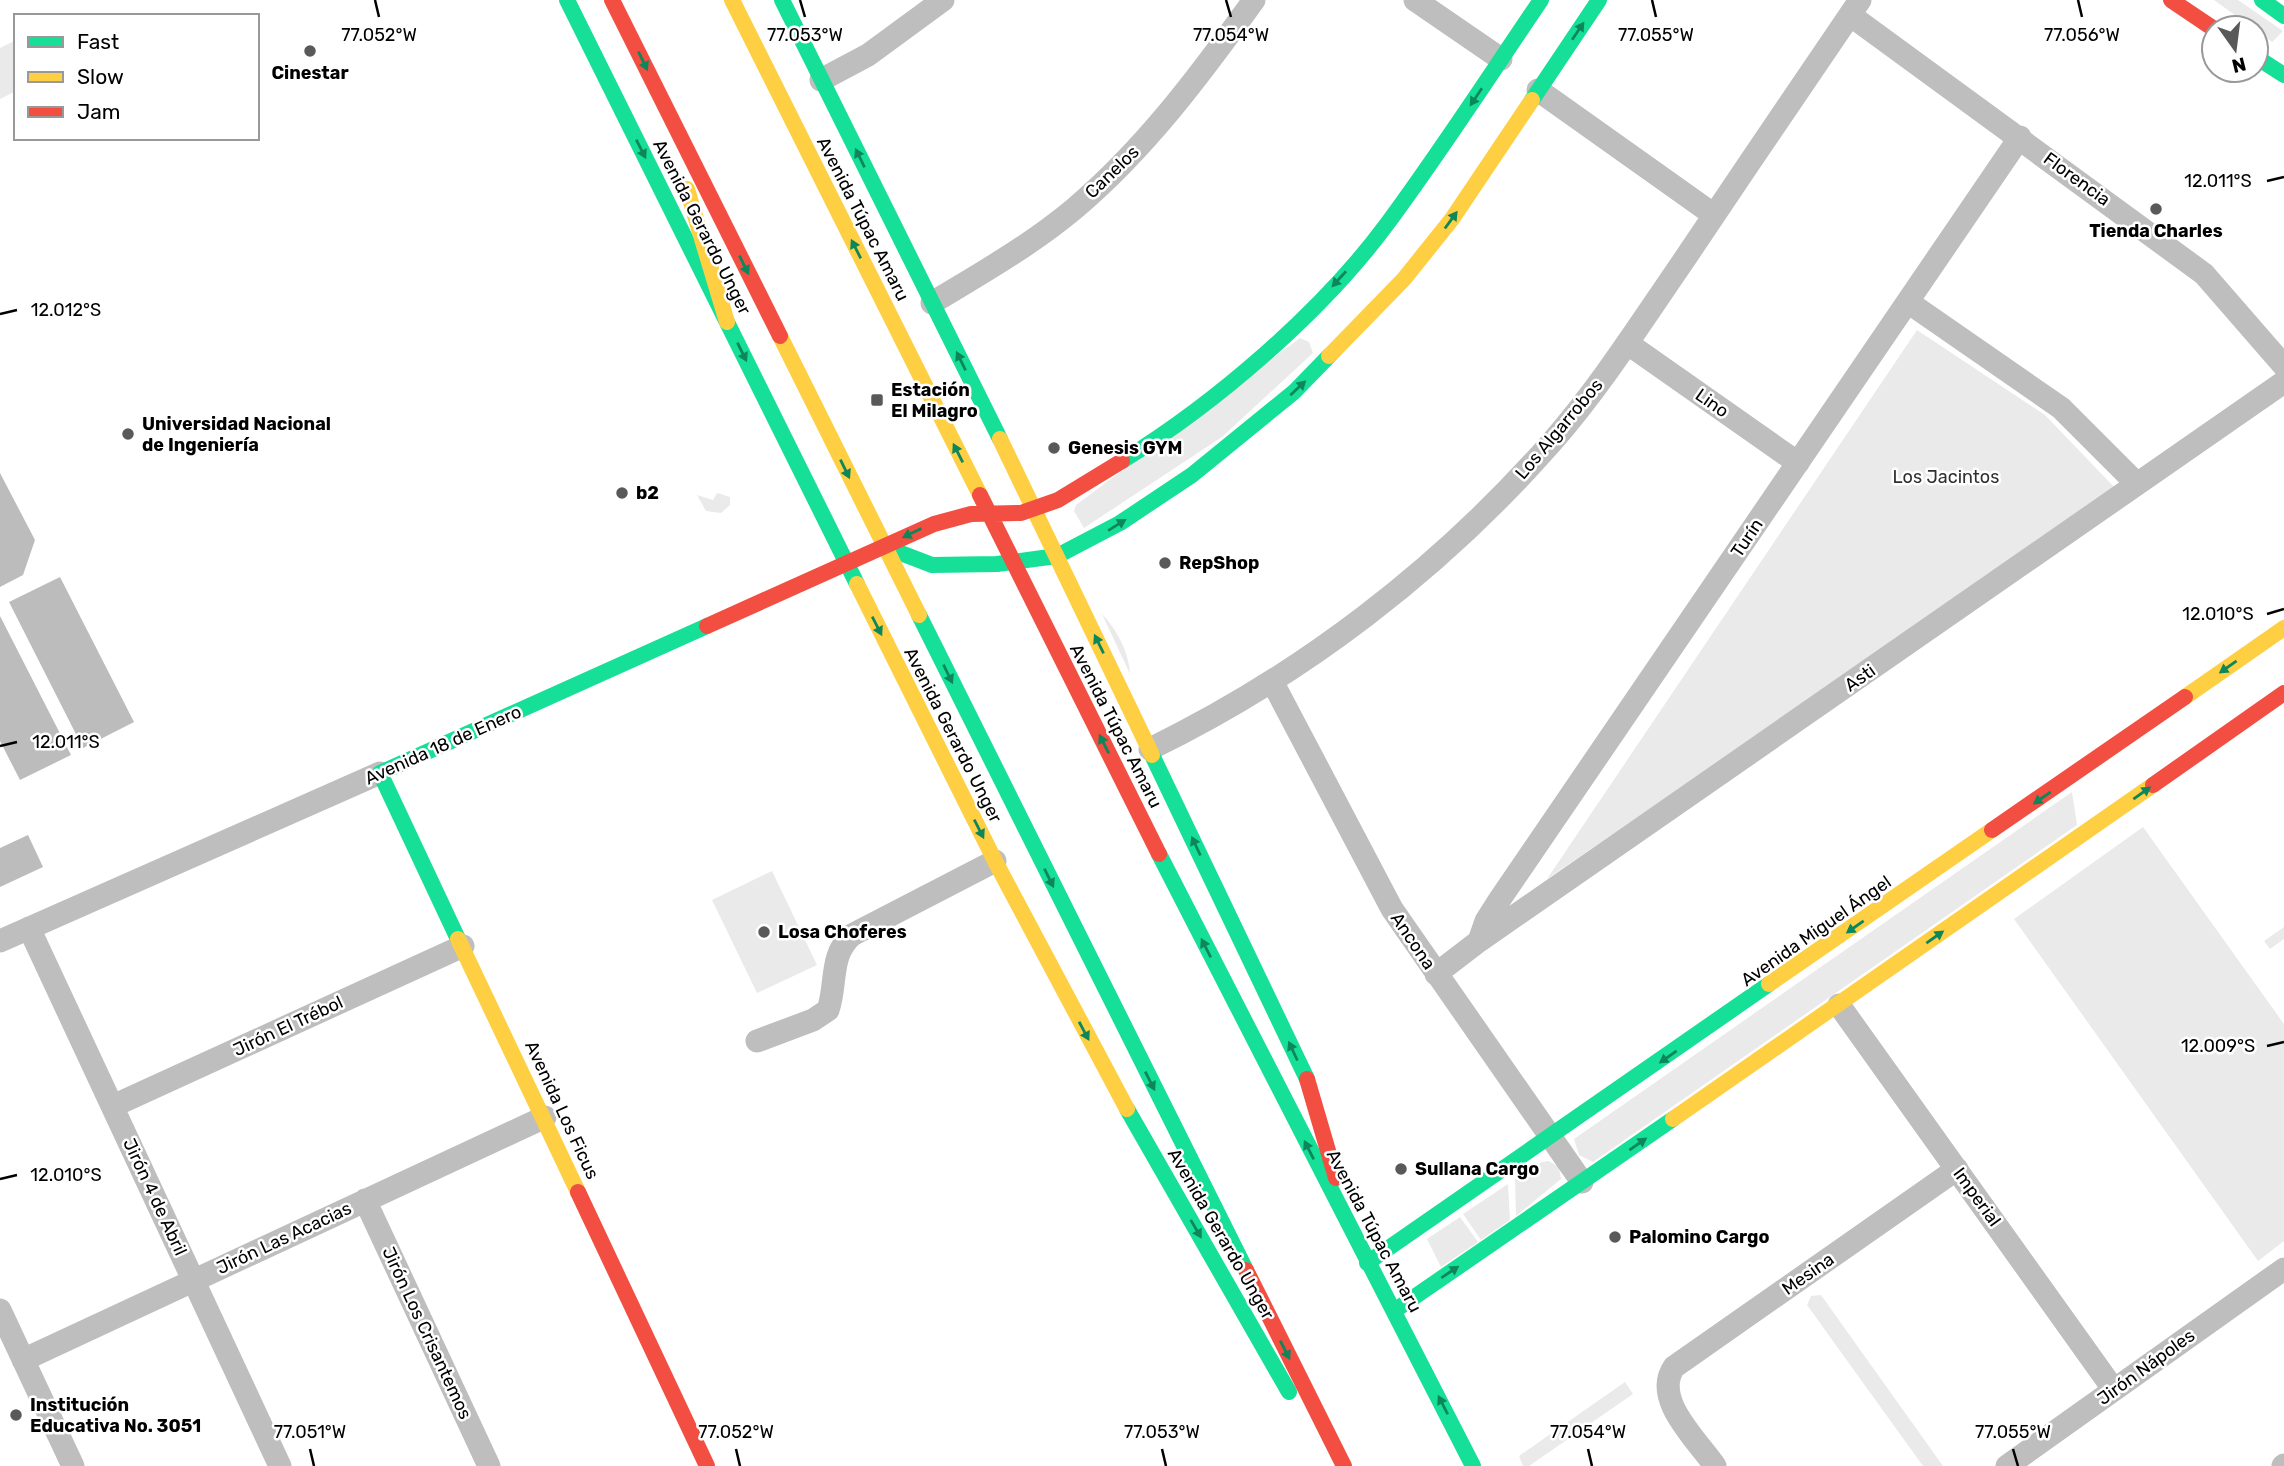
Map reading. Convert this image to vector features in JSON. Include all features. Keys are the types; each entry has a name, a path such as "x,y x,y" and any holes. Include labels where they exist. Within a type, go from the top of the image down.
{"street":[{"name":"Avenida Gerardo Unger","path":"567,0 846,565 996,861 1141,1135 1291,1396 1344,1466"},
{"path":"612,0 1344,1466"},
{"name":"Avenida Túpac Amaru","path":"732,0 1013,563 1367,1263 1473,1466"},
{"path":"782,0 1035,510 1308,1082 1352,1233"},
{"path":"821,80 868,55 943,0"},
{"name":"Canelos","path":"932,303 1015,251 1074,209 1157,129 1254,0"},
{"path":"1415,0 1501,59"},
{"path":"1035,510 1079,488 1197,410 1246,370 1324,314 1541,0"},
{"path":"884,547 932,565 1013,563 1057,556 1121,523 1192,475 1294,392 1404,279 1452,219 1599,0"},
{"path":"2171,0 2200,20"},
{"path":"2262,0 2284,16"},
{"name":"Florencia","path":"1855,7 2020,137 2204,274 2284,366"},
{"name":"Los Algarrobos","path":"1150,750 1273,683 1380,606 1476,522 1552,442 1627,343 1855,7"},
{"path":"656,88 727,322"},
{"path":"1538,90 1714,215"},
{"name":"Turín","path":"1479,941 1486,921 1500,899 2020,137"},
{"path":"1908,302 2061,408 2137,484"},
{"path":"1324,314 1349,338"},
{"name":"Lino","path":"1627,343 1798,463"},
{"name":"Asti","path":"1436,974 1479,941 2284,382"},
{"name":"Avenida 18 de Enero","path":"0,941 934,524 957,516 1035,510"},
{"name":"Avenida Miguel Ángel","path":"1367,1263 2092,771 2284,628"},
{"name":"Ancona","path":"1273,683 1378,886 1436,974 1582,1182"},
{"path":"1394,1311 1839,1005 2116,803 2284,693"},
{"name":"Avenida Los Ficus","path":"380,773 707,1466"},
{"path":"757,1041 813,1020 828,1010 836,960 846,940 852,935 996,861"},
{"name":"Jirón 4 de Abril","path":"29,928 281,1466"},
{"name":"Jirón El Trébol","path":"113,1106 463,946"},
{"name":"Imperial","path":"1839,1005 2115,1390"},
{"name":"Jirón Las Acacias","path":"23,1360 544,1117"},
{"name":"Mesina","path":"1715,1466 1671,1403 1666,1385 1674,1367 1957,1169"},
{"name":"Jirón Los Crisantemos","path":"365,1200 489,1466"},
{"name":"Jirón Nápoles","path":"2007,1466 2284,1269"},
{"path":"0,1310 73,1466"}],"green space":[{"path":"2214,0 2238,0 2258,14 2233,14"},
{"path":"2270,22 2283,31 2272,42 2270,41"},
{"path":"14,41 14,92 0,99 0,48"},
{"name":"Los Jacintos","path":"1917,330 2045,415 2116,489 1547,879"},
{"path":"1300,338 1309,342 1313,353 1222,437 1084,528 1074,511 1076,505"},
{"path":"717,493 730,497 730,505 721,513 706,511 697,495 713,500"},
{"path":"1102,614 1121,642 1130,674"},
{"path":"2072,792 2077,825 1593,1162 1579,1155 1574,1139"},
{"path":"2143,827 2284,1024 2284,1241 2258,1261 2014,919"},
{"name":"Losa Choferes","path":"772,871 817,965 757,993 712,900"},
{"path":"2284,927 2284,939 2270,949 2264,941"},
{"path":"1549,1161 1559,1167 1561,1179 1516,1216 1515,1179 1542,1162"},
{"path":"1508,1184 1510,1220 1481,1240 1463,1214"},
{"path":"1460,1217 1478,1242 1441,1267 1427,1239"},
{"path":"1821,1295 1943,1466 1923,1466 1807,1305 1811,1296"},
{"path":"1625,1382 1633,1394 1529,1466 1523,1466 1519,1456"}],"shaded area":[{"path":"0,473 35,540 23,575 0,587"},
{"path":"60,577 134,722 83,748 9,602"},
{"path":"0,616 71,755 20,780 0,741"},
{"path":"28,835 43,867 0,887 0,848"}],"traffic: fast":[{"path":"567,0 857,584"},
{"path":"782,0 1000,439"},
{"path":"1122,461 1158,438 1230,384 1299,322 1361,257 1446,141 1541,0"},
{"path":"1532,100 1599,0"},
{"path":"2262,0 2284,16"},
{"path":"2270,66 2284,75"},
{"path":"885,547 932,565 997,564 1057,556 1120,523 1192,475 1294,392 1329,356"},
{"path":"919,615 1246,1270"},
{"path":"458,939 380,773 707,626"},
{"path":"1152,755 1307,1079"},
{"path":"1159,854 1473,1466"},
{"path":"1367,1263 1769,984"},
{"path":"1127,1109 1289,1392"},
{"path":"1394,1311 1673,1119"}],"traffic: slow":[{"path":"732,0 980,495"},
{"path":"1329,356 1404,279 1452,219 1532,100"},
{"path":"687,189 727,322"},
{"path":"780,336 919,615"},
{"path":"1000,439 1152,755"},
{"path":"857,584 995,861 1127,1109"},
{"path":"2185,697 2284,628"},
{"path":"1673,1119 2153,785"},
{"path":"1769,984 1992,830"},
{"path":"458,939 578,1192"}],"traffic: jam":[{"path":"612,0 780,336"},
{"path":"2171,0 2200,20"},
{"path":"707,626 934,524 971,514 1021,513 1058,500 1122,461"},
{"path":"980,495 1159,854"},
{"path":"2153,785 2284,693"},
{"path":"1992,830 2185,697"},
{"path":"1307,1079 1336,1178"},
{"path":"578,1192 707,1466"},
{"path":"1246,1270 1344,1466"}],"place":[{"name":"Cinestar","path":"310,51"},
{"name":"Tienda Charles","path":"2156,209"},
{"name":"Estación El Milagro","path":"877,400"},
{"name":"Universidad Nacional de Ingeniería","path":"128,434"},
{"name":"Genesis GYM","path":"1054,448"},
{"name":"b2","path":"622,493"},
{"name":"RepShop","path":"1165,563"},
{"name":"Losa Choferes","path":"764,932"},
{"name":"Sullana Cargo","path":"1401,1169"},
{"name":"Palomino Cargo","path":"1615,1237"},
{"name":"Institución Educativa No. 3051","path":"16,1415"}]}
